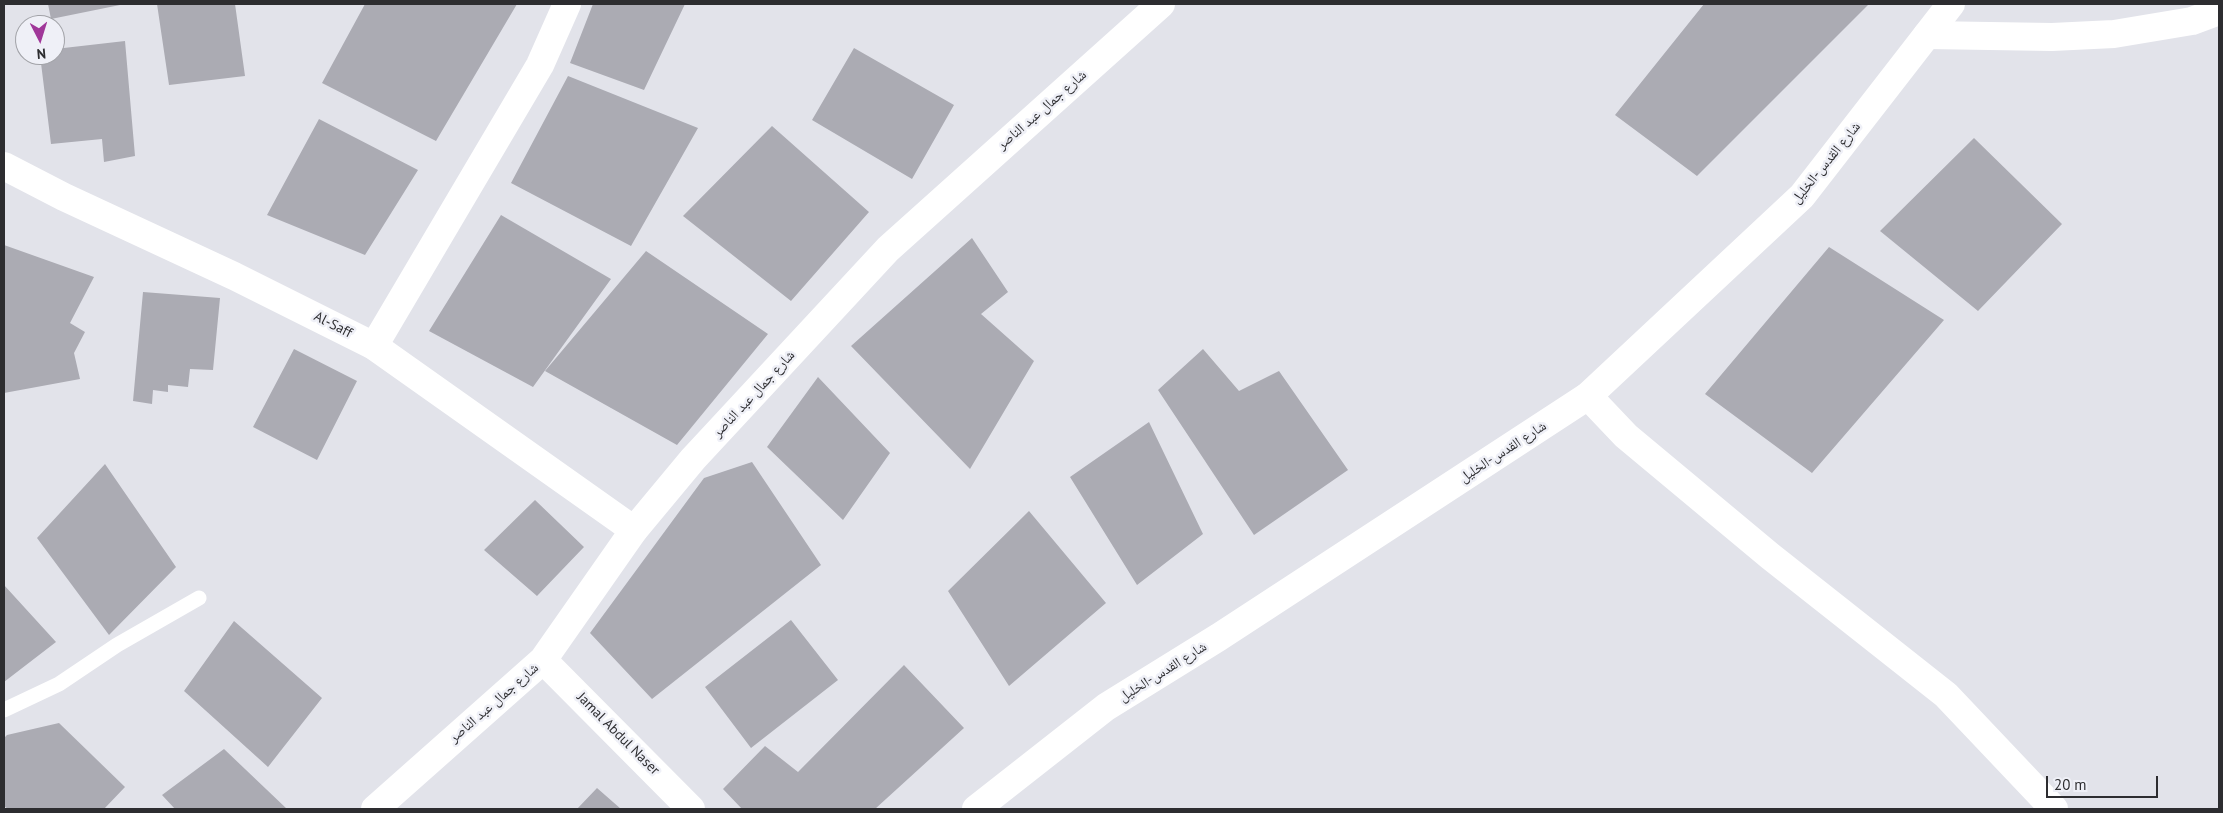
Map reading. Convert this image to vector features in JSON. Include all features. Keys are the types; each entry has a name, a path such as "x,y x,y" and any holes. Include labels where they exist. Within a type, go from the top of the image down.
{"street":[{"path":"374,346 540,66 568,4"},
{"name":"شارع جمال عبد الناصر","path":"375,809 543,660 634,530 693,459 888,249 1161,4"},
{"name":"شارع القدس-الخليل","path":"976,809 1106,707 1219,637 1588,396 1802,196 1951,4"},
{"path":"1928,34 2052,37 2114,34 2192,21 2219,11"},
{"name":"Al-Saff","path":"4,166 64,197 234,276 374,346 634,530"},
{"path":"1588,396 1626,436 1770,556 1946,695 2054,809"},
{"name":"Jamal Abdul Naser","path":"543,660 691,809"}],"lane":[{"path":"4,710 58,684 117,645 199,598"}],"building":[{"path":"48,4 120,4 65,16 50,15"},
{"path":"157,4 235,4 245,76 169,85"},
{"path":"365,4 517,4 436,141 322,83"},
{"path":"593,4 685,4 644,90 570,63"},
{"path":"1704,4 1869,4 1697,176 1615,115"},
{"path":"125,41 135,156 104,162 102,139 51,144 41,65 65,65 65,48"},
{"path":"854,48 954,105 912,179 812,120"},
{"path":"568,76 698,128 631,246 511,183"},
{"path":"319,119 418,170 365,255 267,215"},
{"path":"772,126 869,212 791,301 683,216"},
{"path":"1974,138 2062,224 1978,311 1880,231"},
{"path":"501,215 611,279 533,387 429,331"},
{"path":"972,238 1008,292 981,314 1034,361 970,469 851,346"},
{"path":"4,245 94,277 70,323 85,332 74,353 80,379 4,393"},
{"path":"1829,247 1944,320 1812,473 1705,394"},
{"path":"646,251 768,334 677,445 545,371"},
{"path":"143,292 220,298 213,370 190,369 188,387 168,385 168,392 153,390 152,404 133,401"},
{"path":"294,349 357,381 317,460 253,427"},
{"path":"1203,349 1239,391 1279,371 1348,470 1254,535 1158,390"},
{"path":"818,377 890,453 843,520 767,447"},
{"path":"1149,422 1203,534 1137,585 1070,477"},
{"path":"752,462 821,565 652,699 590,633 704,478"},
{"path":"105,464 176,567 109,635 37,538"},
{"path":"535,500 584,547 537,596 484,550"},
{"path":"1029,511 1106,603 1009,686 948,591"},
{"path":"4,585 56,642 4,682"},
{"path":"791,620 838,680 751,748 705,687"},
{"path":"234,621 322,698 268,767 184,691"},
{"path":"904,665 964,728 875,809 742,809 723,789 765,746 798,772"},
{"path":"59,723 125,787 104,809 8,809 4,806 4,738 7,735"},
{"path":"224,749 287,809 175,809 162,795"},
{"path":"597,788 621,809 577,809"}]}
